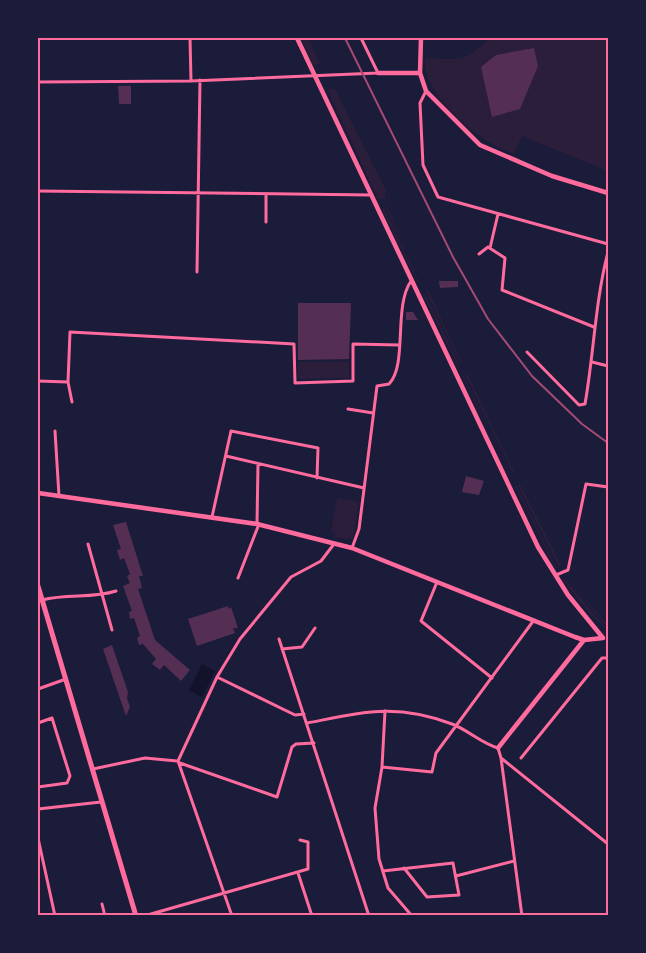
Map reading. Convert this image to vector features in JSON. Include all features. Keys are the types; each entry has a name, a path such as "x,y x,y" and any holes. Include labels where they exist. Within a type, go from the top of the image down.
{"main road":[{"path":"38,586 136,915"}],"street":[{"path":"190,38 191,81"},
{"path":"297,38 411,281 555,576 609,642"},
{"path":"361,38 378,73"},
{"path":"421,38 420,73 426,91 480,145 543,172 609,193"},
{"path":"38,82 191,81 420,73"},
{"path":"197,272 200,80"},
{"path":"426,91 420,102 423,165 438,197 609,244"},
{"path":"38,191 371,195"},
{"path":"266,195 266,222"},
{"path":"490,248 498,214"},
{"path":"479,255 488,247 506,258 502,290 594,327"},
{"path":"527,352 579,405 585,404 592,362 594,327 609,252"},
{"path":"352,548 359,529 377,386 384,386 392,381 399,345 404,295 411,281"},
{"path":"72,402 72,390 68,382 70,332 294,344 295,383 353,381 353,344 399,345"},
{"path":"592,362 609,366"},
{"path":"38,381 68,382"},
{"path":"348,409 373,413"},
{"path":"55,431 59,496"},
{"path":"212,517 231,431 318,448 317,478"},
{"path":"226,456 364,488"},
{"path":"238,578 258,524 258,464"},
{"path":"555,576 568,570 586,484 609,487"},
{"path":"38,493 258,524 352,548 438,580 584,640 606,637"},
{"path":"88,544 112,630"},
{"path":"232,915 181,775 179,762 217,677 240,639 284,584 298,572 321,561 334,544"},
{"path":"438,580 421,621 492,678"},
{"path":"42,600 63,594 101,595 116,591"},
{"path":"382,766 432,772 435,753 534,619"},
{"path":"282,649 302,647 315,628"},
{"path":"279,639 369,915"},
{"path":"498,748 584,640"},
{"path":"521,758 602,658 609,658"},
{"path":"217,677 295,715 304,714"},
{"path":"38,689 66,679"},
{"path":"307,723 406,710 456,725 498,748 522,915"},
{"path":"385,711 382,766 375,807 379,859 388,888 412,915"},
{"path":"38,723 52,718 70,776 68,783 38,787"},
{"path":"93,769 145,758 179,762 277,797 292,747 296,744 314,742"},
{"path":"501,758 609,844"},
{"path":"38,809 102,802"},
{"path":"38,838 55,915"},
{"path":"144,915 308,869 310,856 308,842 300,840"},
{"path":"456,876 514,861"},
{"path":"383,871 404,868 453,862 459,895 427,897 404,868"},
{"path":"298,873 312,915"},
{"path":"102,904 105,915"}],"shaded area":[{"path":"301,38 308,38 320,64 313,65"},
{"path":"489,38 608,38 608,171 522,136 514,154 501,149 471,129 443,102 426,72 425,58 461,58 474,52"},
{"path":"327,89 335,89 386,190 385,199 378,199"},
{"path":"385,206 387,206 415,269"},
{"path":"384,207 420,284 419,285 382,209"},
{"path":"428,290 463,365 462,366 426,291"},
{"path":"425,293 460,366 459,368 423,294"},
{"path":"298,362 349,362 349,378 298,379"},
{"path":"467,373 514,471 513,473 465,374"},
{"path":"462,376 510,473 510,474"},
{"path":"520,484 561,565 559,567 518,485"},
{"path":"515,486 517,486 557,568 555,568"},
{"path":"337,498 359,502 353,539 335,538 335,533 331,531"},
{"path":"566,577 608,625 608,628"},
{"path":"565,579 608,631 589,613 563,580"},
{"path":"202,664 215,671 202,697 189,690"}],"building":[{"path":"534,48 538,66 520,109 492,117 481,67 496,55"},
{"path":"118,86 131,86 131,104 119,104"},
{"path":"439,281 458,281 458,287 440,288"},
{"path":"298,303 351,303 349,359 298,360"},
{"path":"406,312 413,312 418,320 406,320"},
{"path":"466,476 484,481 479,495 462,492"},
{"path":"126,522 143,576 139,576 142,588 138,589 155,640 190,670 181,681 164,665 160,670 152,664 156,659 143,644 139,645 137,638 140,636 134,618 130,619 129,612 132,611 123,586 130,583 127,576 130,574 124,558 120,560 117,550 121,549 113,525"},
{"path":"228,606 228,609 231,607 238,628 233,628 235,633 197,646 188,619"},
{"path":"112,645 128,692 130,707 126,716 103,649"}],"railway":[{"path":"345,38 453,257 488,319 532,376 582,424 608,443"}]}
